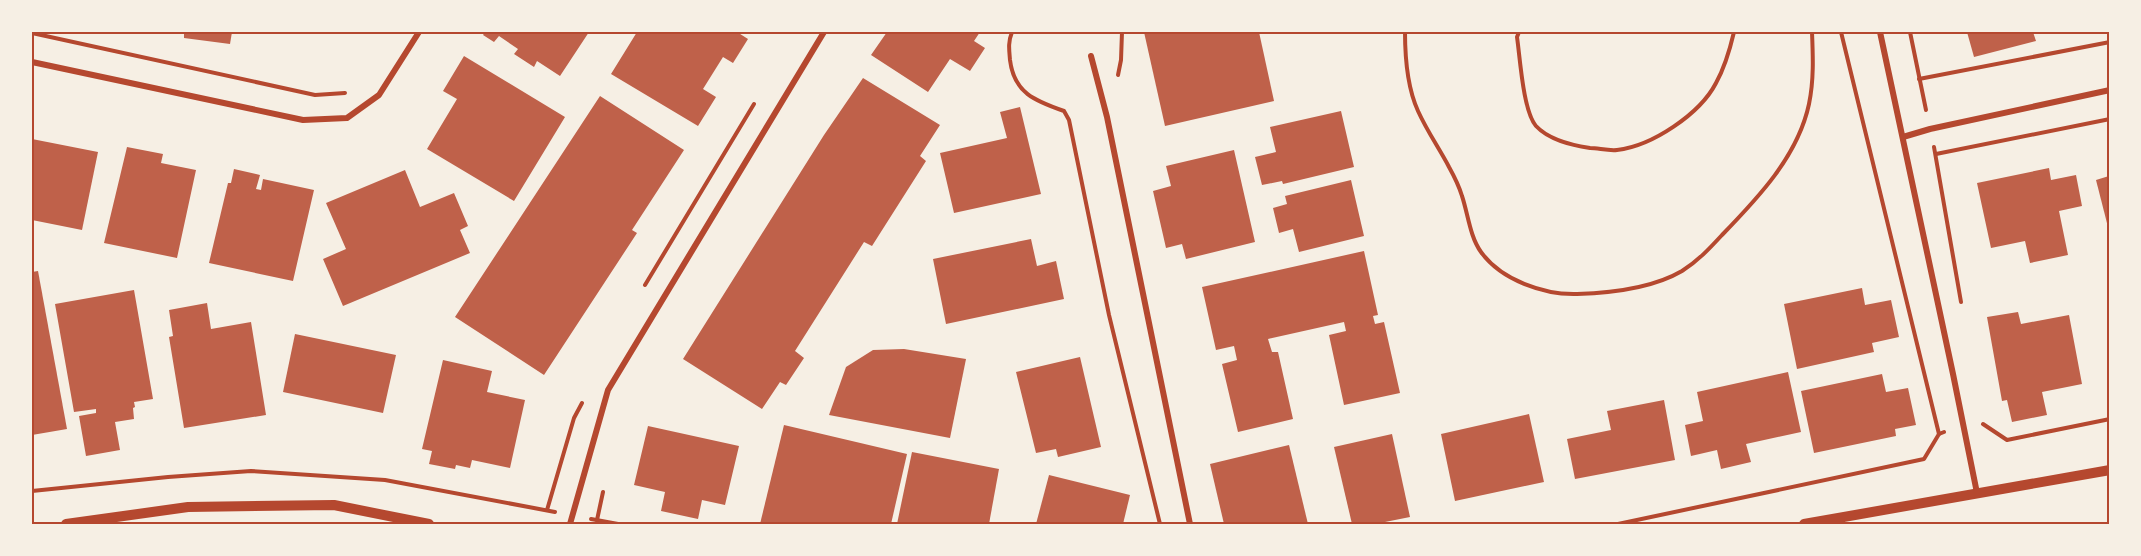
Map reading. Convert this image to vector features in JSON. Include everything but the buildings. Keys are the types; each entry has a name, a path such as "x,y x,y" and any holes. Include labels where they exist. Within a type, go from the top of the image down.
{"street":[{"path":"32,62 303,120 347,118 379,95 419,32"},
{"path":"570,525 608,390 824,32"},
{"path":"1880,32 1977,493"},
{"path":"1091,56 1107,117 1190,525"},
{"path":"1903,137 2109,90"},
{"path":"1804,525 2109,470"},
{"path":"66,525 188,507 334,504 429,525"}],"path":[{"path":"1012,32 1008,42 1012,76 1020,89 1051,107 1064,111 1069,120 1109,315 1160,525"},
{"path":"1405,32 1405,57 1411,90 1418,111 1461,194 1480,252 1500,270 1530,288 1566,294 1609,293 1681,272 1698,259 1754,203 1785,160 1809,105 1813,67 1812,32"},
{"path":"1519,32 1517,37 1527,104 1534,124 1550,137 1577,146 1616,150 1654,139 1692,113 1716,84 1734,32"},
{"path":"1841,32 1940,434"},
{"path":"1910,32 1936,154 1961,306"},
{"path":"32,33 315,95 341,95 349,92"},
{"path":"1920,79 2109,42"},
{"path":"1936,154 2109,119"},
{"path":"1618,525 1924,459 1940,434 1964,426 1981,423 2007,440 2109,419"}]}
